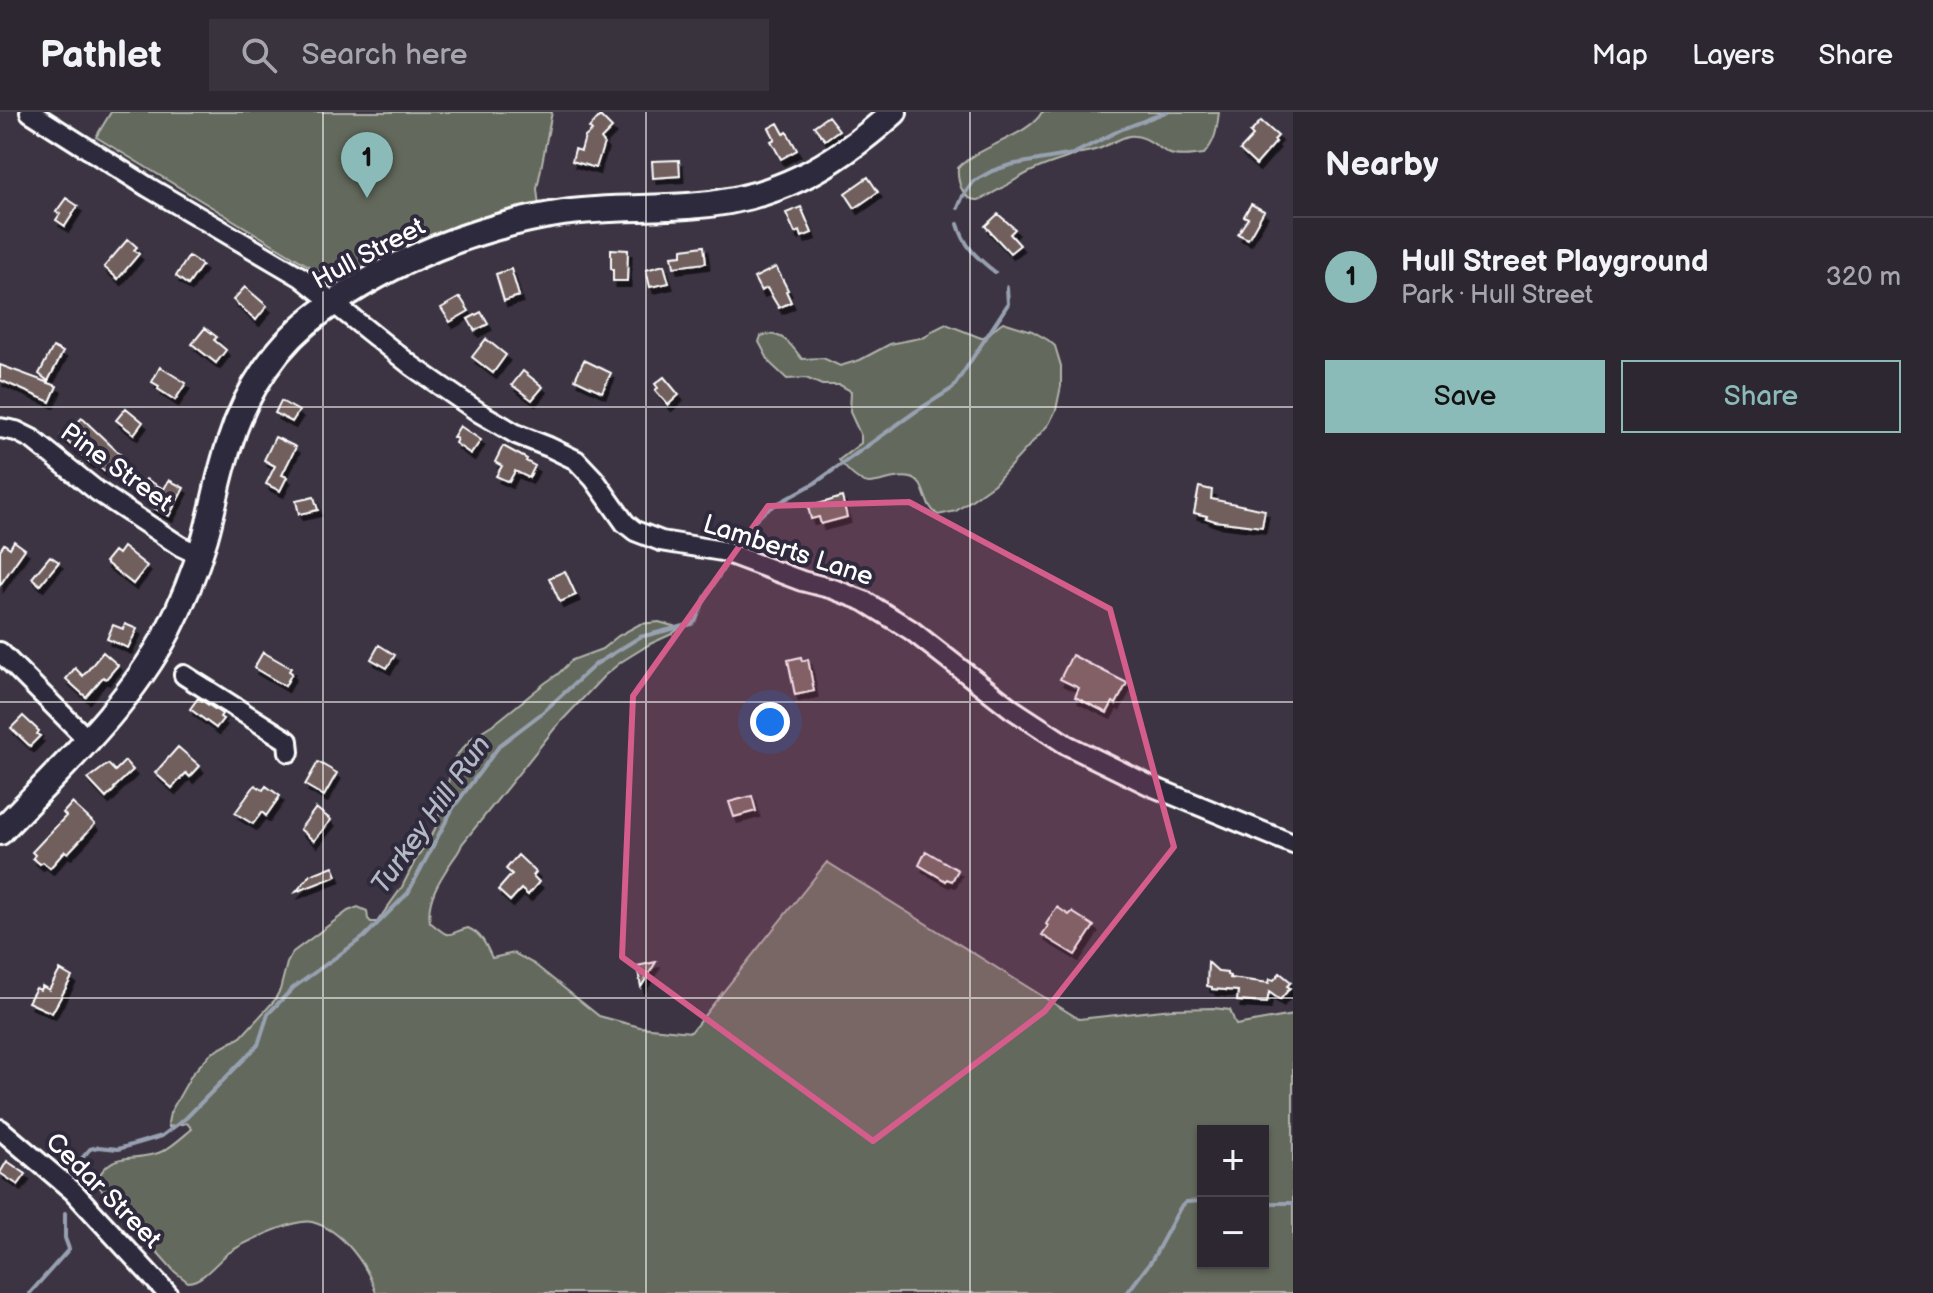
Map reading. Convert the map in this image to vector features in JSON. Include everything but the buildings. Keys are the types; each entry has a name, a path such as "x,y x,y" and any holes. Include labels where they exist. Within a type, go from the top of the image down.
{"main road":[{"name":"Hull Street","path":"0,832 126,696 158,649 188,589 241,413 275,355 320,311 366,282 421,255 508,224 576,212 718,203 774,189 834,161 894,112"}],"street":[{"name":"Lamberts Lane","path":"30,112 148,187 276,260 312,285 405,361 480,413 516,434 576,460 594,479 625,523 635,531 661,541 722,551 864,601 911,630 1021,716 1067,745 1141,781 1293,844"},
{"name":"Pine Street","path":"0,428 32,439 97,491 180,546 199,555"},
{"path":"4,664 88,740"},
{"path":"184,675 288,741 289,752"},
{"name":"Cedar Street","path":"0,1129 73,1191 167,1293"}],"highlighted area":[{"path":"909,502 1110,609 1174,847 1045,1011 873,1141 622,957 633,696 768,506"}],"green space":[{"path":"111,112 552,112 537,189 539,206 440,233 337,280 327,277 96,137"},
{"path":"1042,112 1219,112 1217,129 1204,154 1172,155 1145,139 1129,136 1027,173 982,199 968,197 960,184 958,168 1026,128"},
{"path":"1003,322 1032,331 1055,346 1061,366 1056,410 1049,424 994,484 956,511 938,515 930,506 921,485 914,479 902,477 869,483 848,471 839,460 861,443 850,412 851,391 840,385 822,385 806,378 787,379 770,363 759,342 761,336 774,335 789,344 802,359 823,358 840,366 860,360 890,344 925,337 946,324 981,338"},
{"path":"659,622 680,628 621,662 555,728 462,844 435,890 430,906 430,922 446,934 468,928 473,930 483,940 492,958 514,953 534,964 599,1016 640,1027 691,1032 827,862 1079,1019 1213,1008 1230,1010 1236,1025 1293,1015 1293,1293 376,1293 367,1271 344,1241 312,1222 282,1227 244,1244 193,1281 188,1282 175,1272 95,1182 101,1172 114,1161 160,1152 192,1129 187,1123 169,1127 168,1123 170,1113 192,1074 210,1054 241,1037 274,1001 293,952 348,911 358,907 367,911 371,922 377,922 402,887 435,829 455,757 474,736 498,721 572,660 602,649 640,624"}],"waterway":[{"name":"Turkey Hill Run","path":"958,208 974,181 992,171 1073,154 1120,130 1166,112"},
{"name":"Turkey Hill Run","path":"958,224 972,251 995,272"},
{"name":"Turkey Hill Run","path":"736,541 766,510 815,483 953,388 1008,304 1007,287"},
{"name":"Turkey Hill Run","path":"65,1173 90,1149 118,1149 162,1136 186,1118 258,1045 268,1014 293,988 364,937 408,893 453,808 500,745 542,713 596,664 640,637 692,624 725,566"},
{"path":"1127,1293 1152,1260 1180,1208 1186,1202 1197,1201"},
{"path":"1269,1203 1293,1203"},
{"name":"Turkey Hill Run","path":"30,1293 69,1249 65,1238 65,1213"}],"place":[{"name":"Hull Street Playground","path":"367,198"}]}
